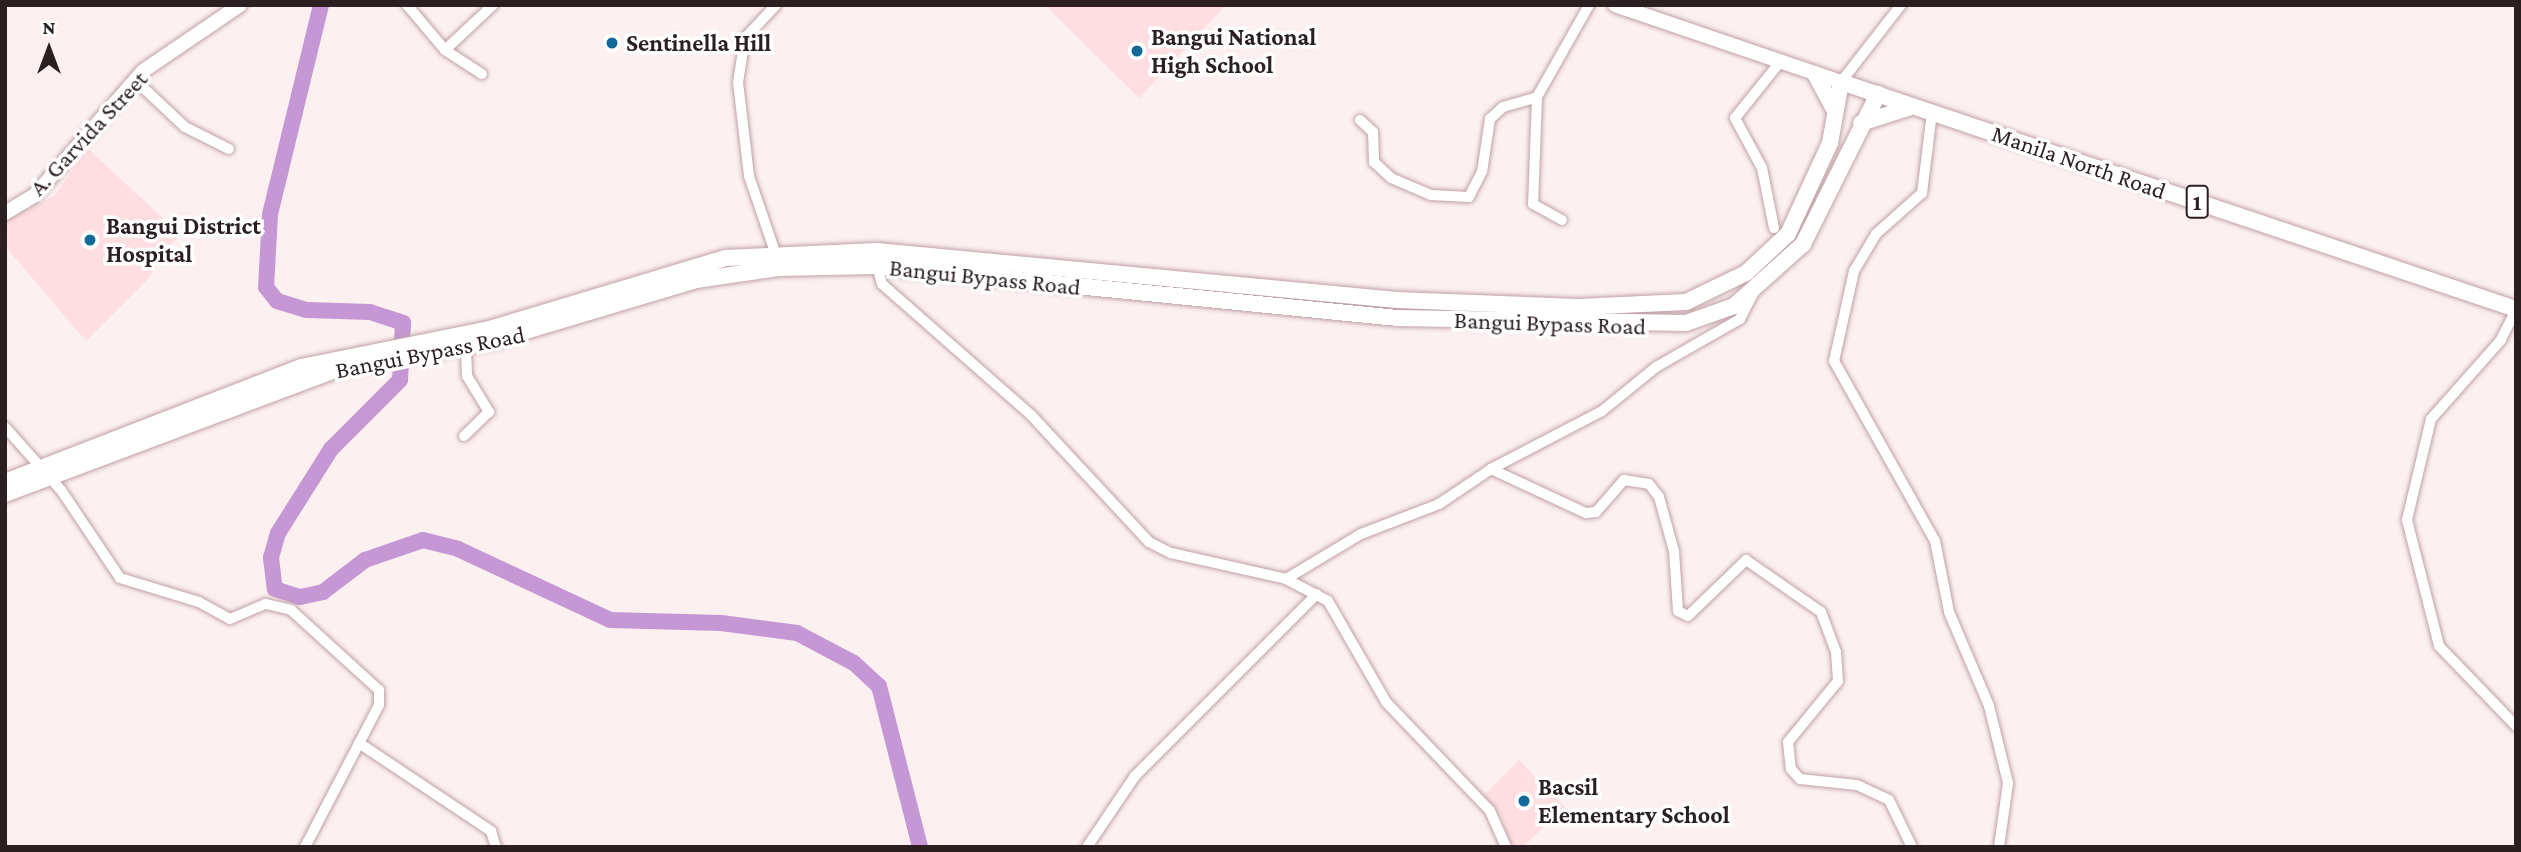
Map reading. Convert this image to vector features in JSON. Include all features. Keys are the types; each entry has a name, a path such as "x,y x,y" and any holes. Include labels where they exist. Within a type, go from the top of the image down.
{"highway":[{"path":"1815,74 1836,114"},
{"name":"Bangui Bypass Road","path":"5,482 44,471 263,380 377,354 465,340 778,261 876,259 1397,300 1653,306 1704,297 1746,273 1788,234 1817,175 1836,114 1841,82"},
{"name":"Manila North Road","path":"1841,82 2516,310"},
{"name":"Bangui Bypass Road","path":"876,259 1337,313 1586,326 1686,323 1714,315 1754,291 1803,244 1861,123 1878,94"},
{"path":"1861,123 1915,106"},
{"path":"1817,175 1835,182"},
{"name":"Bangui Bypass Road","path":"5,494 44,471"}],"main road":[{"name":"A. Garvida Street","path":"5,213 35,195 134,79 240,5"},
{"name":"1","path":"1615,5 1841,82"}],"street":[{"path":"407,5 445,50 482,74"},
{"path":"445,50 493,5"},
{"path":"776,5 745,38 738,82 749,176 778,261"},
{"path":"1562,220 1533,204 1537,97 1589,5"},
{"path":"1841,82 1901,5"},
{"path":"1774,228 1758,158 1735,118 1780,62"},
{"path":"134,79 185,127 229,149"},
{"path":"1360,120 1373,132 1374,163 1391,178 1431,195 1469,197 1482,172 1490,119 1503,107 1537,97"},
{"path":"1932,112 1922,193 1876,234 1854,271 1834,361 1935,541 1949,612 1989,706 2008,783 2000,847"},
{"path":"876,259 883,284 1031,415 1149,542 1171,553 1286,579 1317,594 1340,616 1386,702 1490,811 1506,847"},
{"path":"1286,579 1361,534 1439,504 1491,469 1546,444 1656,367 1728,328 1746,313 1754,291"},
{"path":"2516,310 2501,340 2431,419 2407,520 2439,646 2516,726"},
{"path":"464,436 489,412 467,376 465,340"},
{"path":"5,427 44,471 120,578 199,602 230,619 266,604 283,606 319,632 379,690 379,705 305,847"},
{"path":"1491,469 1586,513 1596,512 1624,481 1649,484 1665,512 1678,611 1688,616 1746,560 1821,612 1836,652 1838,681 1788,742 1791,769 1800,779 1857,785 1889,800 1912,847"},
{"path":"1087,847 1135,776 1317,594"},
{"path":"359,743 491,831 496,847"}],"shaded area":[{"name":"Bangui National High School","path":"1045,5 1226,5 1139,98"},
{"name":"Bangui District Hospital","path":"88,149 180,234 146,281 86,341 5,246 5,221 54,196"},
{"name":"Bacsil Elementary School","path":"1519,760 1565,807 1523,847 1512,847 1502,817 1483,796"}],"waterway":[{"path":"321,5 270,214 266,287 277,301 307,310 370,312 403,323 400,380 331,449 278,533 271,558 275,589 300,597 323,592 365,560 423,540 458,549 610,620 721,623 797,633 854,663 879,686 920,847"}],"place":[{"name":"Sentinella Hill","path":"612,43"},
{"name":"Bangui National High School","path":"1137,51"},
{"name":"Bangui District Hospital","path":"90,240"},
{"name":"Bacsil Elementary School","path":"1524,801"}]}
